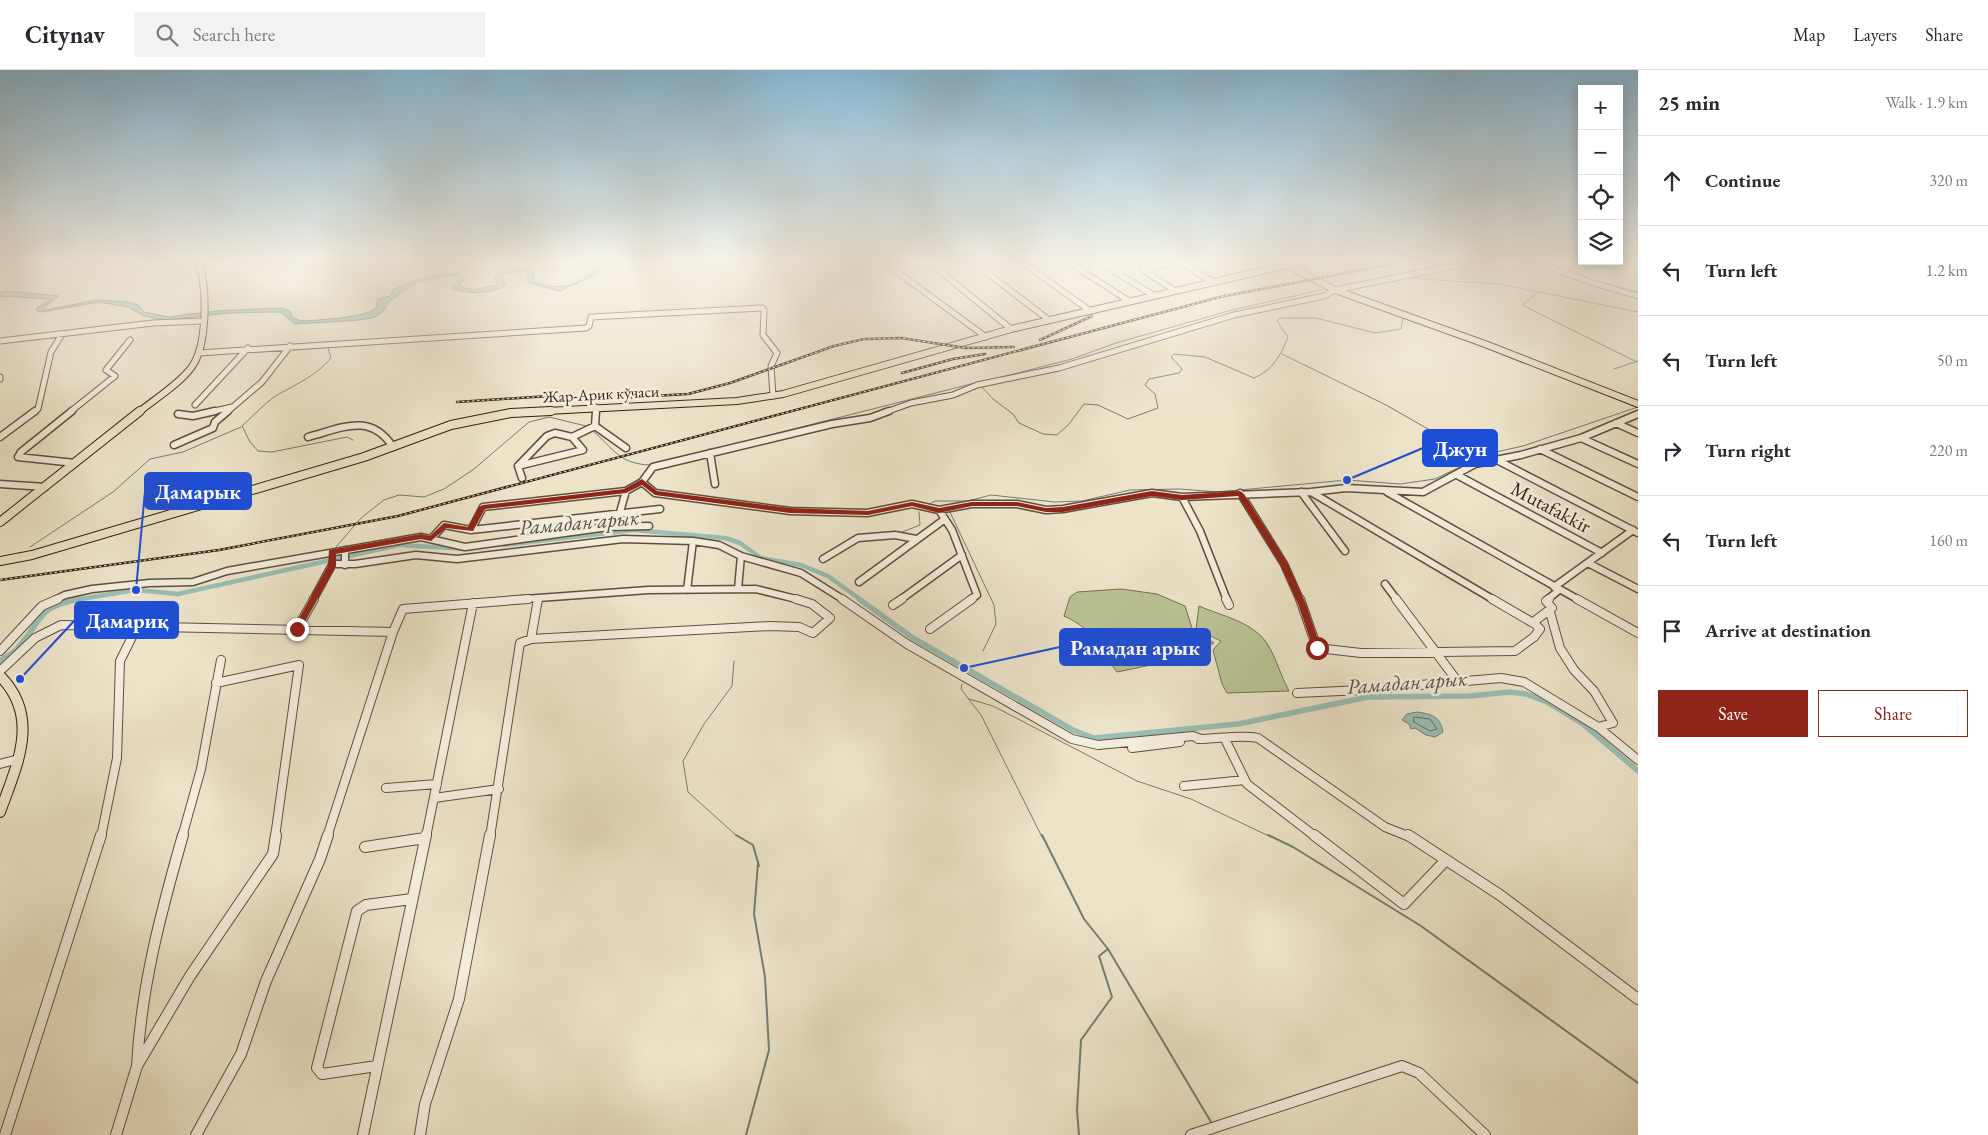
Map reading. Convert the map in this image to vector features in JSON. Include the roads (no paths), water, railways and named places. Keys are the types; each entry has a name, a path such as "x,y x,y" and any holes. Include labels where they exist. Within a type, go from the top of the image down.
{"main road":[{"path":"0,522 184,376 193,365 199,353 202,313"},
{"name":"Жар-Арик кўчаси","path":"0,561 51,550 393,447 440,428 476,419 511,412 737,401 773,396 847,377 1011,329 1078,313"},
{"path":"1398,313 1485,344 1638,404"},
{"path":"0,676 15,693 22,710 23,734 19,759 0,812"}],"street":[{"path":"199,353 248,348 586,328 591,322 592,317 673,313"},
{"path":"763,313 765,327 762,335 777,353 771,366 773,396"},
{"path":"954,313 986,336"},
{"path":"991,313 1011,329"},
{"path":"1039,313 1049,320"},
{"path":"471,530 483,507 626,491 642,482 653,466 832,424 870,418 911,403 953,395 980,385 1059,368 1245,313"},
{"path":"0,341 202,317"},
{"path":"0,437 38,409 51,352 62,334"},
{"path":"75,463 18,457 115,376 106,370 130,340"},
{"path":"174,445 184,438 202,435 213,428 215,422 262,382 290,346"},
{"path":"195,405 239,360 248,348"},
{"path":"178,414 193,416 233,407"},
{"path":"595,426 596,407"},
{"path":"642,482 655,492 790,511 868,513 912,504 939,510 949,507 981,504 1017,504 1046,510 1063,510 1152,493 1182,498 1311,492 1346,488 1423,492 1475,464 1581,438 1638,414"},
{"path":"1616,423 1638,433"},
{"path":"308,437 350,427 363,426 376,428 384,434 393,447"},
{"path":"518,466 547,436 555,433 572,437 595,426"},
{"path":"595,426 626,448"},
{"path":"518,466 582,450 572,437"},
{"path":"1581,438 1638,464"},
{"path":"1540,449 1638,497"},
{"path":"710,453 714,484"},
{"path":"1494,459 1636,532"},
{"path":"518,466 522,478"},
{"name":"Mutafakkir","path":"1457,475 1602,553"},
{"path":"0,484 45,487"},
{"path":"620,512 626,491"},
{"path":"1384,491 1638,633"},
{"path":"1301,492 1344,551"},
{"path":"1240,494 1284,564 1302,604 1317,648 1361,652 1435,650 1515,651 1534,637 1540,630 1535,624 1311,492"},
{"path":"1182,498 1200,531 1229,606"},
{"path":"431,539 444,526 471,530 620,512 660,510"},
{"path":"930,629 977,595 952,530 939,510"},
{"path":"859,582 945,519"},
{"path":"0,651 42,606 65,595 122,586 193,582 227,571 421,537 465,547 608,527 649,526"},
{"path":"1598,727 1613,723 1594,691 1574,670 1560,648 1550,612 1552,608 1546,601 1557,588 1588,563 1636,532"},
{"path":"823,558 858,538 895,535 916,539"},
{"path":"332,566 405,554 430,554 457,559 623,539 693,541 718,545 741,556 802,573 864,612 907,644 1072,739 1098,745 1193,736 1201,739"},
{"path":"688,590 693,541"},
{"path":"345,550 345,565"},
{"path":"297,629 332,566 332,552"},
{"path":"893,605 962,555"},
{"path":"738,589 741,556"},
{"path":"1588,563 1638,589"},
{"path":"1385,584 1458,682"},
{"path":"196,1135 241,1054 266,981 320,859 393,632 403,609 538,598 688,590 756,589 789,596 812,604 831,617 813,632 799,627 770,626 531,639 520,642 499,789 460,999 440,1052 425,1104 420,1135"},
{"path":"531,639 538,598"},
{"path":"362,1135 437,784 472,603"},
{"path":"1535,624 1536,620 1550,612"},
{"path":"0,671 14,660 33,638 50,628 61,626 393,632"},
{"path":"5,1135 105,824 117,758 120,661 137,627"},
{"path":"137,1066 148,972 198,780 221,660"},
{"path":"116,1135 137,1066 190,976 272,854 299,665 216,683"},
{"path":"1297,693 1362,690 1501,678 1524,682 1598,727 1638,760"},
{"path":"1132,748 1201,739 1226,739 1246,735 1258,738 1385,827 1409,836 1500,895 1638,999"},
{"path":"1226,739 1245,780 1404,904 1446,860"},
{"path":"0,764 19,759"},
{"path":"1184,786 1245,780"},
{"path":"386,788 437,784"},
{"path":"434,798 499,789"},
{"path":"365,847 425,838"},
{"path":"377,1066 322,1074 317,1068 357,911 366,905 412,899"},
{"path":"1191,1135 1402,1066 1419,1073 1485,1135"}],"water":[{"path":"138,313 168,317 202,313 244,313 165,320 144,316"},
{"path":"281,313 291,313 292,317 301,321 361,315 367,313 381,313 375,317 360,320 295,324"},
{"path":"1417,712 1437,719 1443,732 1435,737 1426,735 1415,728 1411,729 1409,724 1402,720 1407,714"}],"waterway":[{"path":"986,381 1072,359 1116,343 1223,313"},
{"path":"1538,313 1636,362"},
{"path":"982,387 993,399 1013,414 1019,423 1043,434 1057,435 1069,424 1084,404 1098,405 1128,419 1158,408 1155,394 1145,385 1149,379 1179,373 1182,369 1171,357 1174,354 1205,357 1254,378 1261,375 1271,366 1285,344 1288,337 1277,321 1281,318 1316,318 1375,333 1401,329 1403,318"},
{"path":"328,348 331,358 325,364 306,379 277,395 242,426 250,442 258,451 272,452 347,437 353,440"},
{"path":"1282,354 1386,405 1477,457"},
{"path":"1614,369 1636,362"},
{"path":"715,449 975,383"},
{"path":"928,505 935,501 968,501 991,495 1055,502 1082,501 1130,490 1180,489 1218,492 1347,480 1400,484 1435,479 1487,454 1523,446 1638,407"},
{"path":"336,547 361,518 384,500 399,495 424,497 444,489 474,469 529,422 549,417 586,426"},
{"path":"30,547 113,492 150,459 183,452 241,427"},
{"path":"593,431 624,459 650,465"},
{"path":"949,510 994,605 996,624 983,651"},
{"path":"900,533 920,525 919,512"},
{"name":"Рамадан арык","path":"503,545 634,530 725,538 740,543 761,558 801,565 828,576 861,600"},
{"path":"74,600 136,590 178,594 399,545 469,549"},
{"path":"0,661 16,650 48,611 67,602 82,599"},
{"name":"Рамадан арык","path":"859,599 913,638 1073,730 1094,738 1238,724 1368,697 1470,696 1510,692 1526,694 1547,702 1583,724 1638,771"},
{"path":"734,661 732,686 704,724 683,761 688,792 738,837"},
{"path":"962,684 961,689 981,715 1042,837"},
{"path":"969,699 993,706 1137,781 1191,799 1271,837"},
{"path":"736,835 753,845 759,866"},
{"path":"1042,835 1084,919 1108,949"},
{"path":"1268,835 1293,847 1421,926 1638,1083"},
{"path":"746,1135 769,1050 765,977 754,914 758,863"},
{"path":"1079,1135 1077,1110 1081,1040 1112,997 1099,956 1108,949"},
{"path":"1108,949 1211,1122"}],"railway":[{"path":"0,580 219,550 398,516 1161,313"},
{"path":"1040,340 1092,316"},
{"path":"457,402 549,396 618,398 688,394 730,383 834,346 864,339 901,338 966,348 1014,347"},
{"path":"902,373 953,359 985,354"}],"place":[{"name":"Джун","path":"1347,480"},
{"name":"Дамарык","path":"136,590"},
{"name":"Рамадан арык","path":"964,668"},
{"name":"Дамариқ","path":"20,679"}]}
